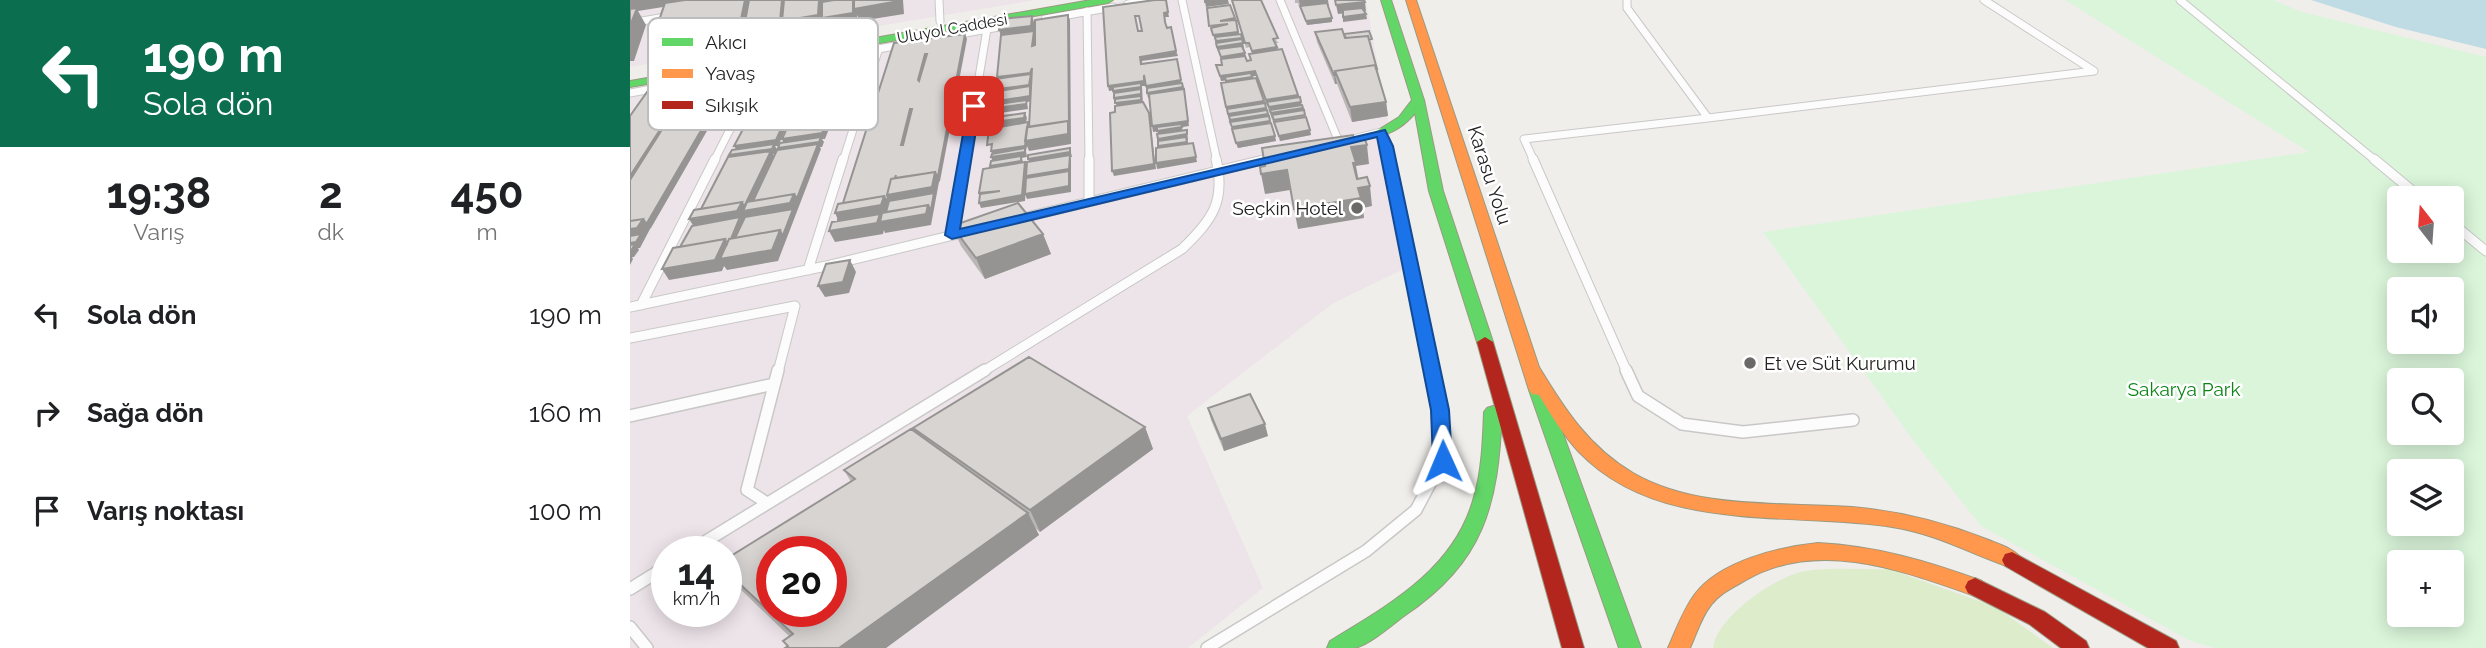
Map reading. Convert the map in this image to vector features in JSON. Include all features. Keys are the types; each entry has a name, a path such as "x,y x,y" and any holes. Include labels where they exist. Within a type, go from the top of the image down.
{"main road":[{"name":"Uluyol Caddesi","path":"878,32 940,21 1108,0"},
{"path":"1386,0 1418,100 1436,191 1490,356 1573,648"},
{"name":"Karasu Yolu","path":"1411,0 1528,363"},
{"name":"Uluyol Caddesi","path":"880,44 1059,5"},
{"path":"1059,5 1091,6"},
{"path":"880,44 894,32 940,21"},
{"name":"Uluyol Caddesi","path":"630,75 648,72"},
{"path":"1381,132 1399,125 1409,117 1418,100"},
{"path":"1338,648 1413,600 1439,579 1462,554 1478,529 1494,473 1490,356"},
{"path":"1528,363 1630,648"},
{"path":"1528,363 1582,442 1619,474 1646,488 1709,504 1852,513 1931,527 2010,558 2168,648"},
{"path":"1679,648 1694,610 1728,578 1773,558 1837,551 1919,564 1961,577 2038,618 2078,648"}],"lane":[{"path":"939,0 940,21"},
{"path":"878,50 880,44 987,29 1091,6 1151,0"},
{"path":"714,536 1182,249 1213,215 1222,185 1182,0"},
{"path":"1280,0 1339,142"},
{"path":"1627,0 1627,8 1708,118"},
{"path":"1853,420 1743,432 1682,424 1638,396 1524,139 2094,71 1984,0"},
{"path":"2180,0 2406,186"},
{"path":"1089,201 1091,6"},
{"path":"661,18 673,16"},
{"path":"630,23 648,20"},
{"path":"952,235 987,29"},
{"path":"630,102 632,90"},
{"path":"641,305 730,130"},
{"path":"808,270 853,130"},
{"path":"1207,648 1366,551 1395,529 1416,510 1443,461 1440,410 1387,146 1381,132 1326,145"},
{"path":"1002,223 1286,154"},
{"path":"630,307 808,270 977,229"},
{"path":"2464,233 2486,251"},
{"path":"630,338 795,306 747,490 767,503"},
{"path":"630,416 774,384"},
{"path":"630,589 651,576"},
{"path":"630,627 647,648"}],"shaded area":[{"path":"630,0 1036,0 878,26 878,18 648,18 648,64 630,67"},
{"path":"1130,0 1366,0 1414,264 1332,304 1187,416 1263,588 1188,648 630,648 630,90 648,87 648,130 878,130 878,45"}],"green space":[{"name":"Sakarya Park","path":"2065,0 2273,0 2302,12 2486,57 2486,648 2215,648 2191,641 1981,526 1913,440 1763,232 2309,152"},
{"path":"1889,569 1996,607 2053,648 1713,648 1725,623 1736,611 1780,580 1806,571"}],"water":[{"path":"2311,0 2486,0 2486,49 2396,27"}],"building":[{"path":"685,0 745,0 741,18 660,18 665,3"},
{"path":"749,0 782,0 780,18 746,18"},
{"path":"784,0 819,0 818,15 782,18"},
{"path":"853,0 853,13 822,18 822,2"},
{"path":"854,0 899,0 899,1 854,9"},
{"path":"1166,0 1168,12 1164,13 1165,22 1167,28 1171,27 1176,51 1140,57 1141,64 1177,59 1181,80 1146,86 1144,75 1144,81 1108,86 1103,7","holes":["1135,16 1139,16 1142,31 1138,31"]},
{"path":"1232,0 1261,0 1278,38 1273,39 1277,47 1252,51 1249,43 1245,43"},
{"path":"1335,0 1364,0 1365,2 1336,5"},
{"path":"1327,3 1332,18 1306,21 1300,6"},
{"path":"1230,5 1235,18 1220,21 1236,20 1238,32 1213,35 1211,28 1228,24 1209,26 1207,8"},
{"path":"637,8 630,26 630,9"},
{"path":"1362,8 1366,14 1343,17 1343,10"},
{"path":"1068,15 1069,123 1029,127 1032,68 1030,73 997,77 1001,35 1034,31 1032,46 1035,45 1035,20"},
{"path":"1032,16 1031,26 999,30 1001,19"},
{"path":"1342,29 1345,38 1368,36 1377,69 1375,65 1335,71 1334,75 1315,32"},
{"path":"1369,31 1372,39 1369,40 1368,36 1346,38 1344,34"},
{"path":"965,34 938,176 935,172 891,179 887,200 884,196 843,203 866,130 878,130 878,93 894,43","holes":["925,54 927,54 919,81","910,109 903,145 901,145"]},
{"path":"1241,34 1242,38 1216,41 1215,37"},
{"path":"1242,39 1243,43 1217,47 1216,43"},
{"path":"1242,46 1245,53 1221,57 1218,49"},
{"path":"1282,49 1298,95 1266,100 1255,71 1220,76 1216,65 1222,65 1221,59 1245,56 1247,61 1251,60 1249,54"},
{"path":"1375,65 1386,102 1350,107 1335,71"},
{"path":"1251,73 1252,77 1226,81 1225,77"},
{"path":"1031,74 1029,85 998,89 999,83 994,84 995,79"},
{"path":"1256,78 1264,101 1226,107 1221,83"},
{"path":"1141,83 1141,87 1113,91 1113,87"},
{"path":"1182,83 1183,87 1147,93 1147,88"},
{"path":"1030,86 1030,96 998,101 998,91"},
{"path":"1141,89 1141,94 1114,98 1114,93"},
{"path":"1184,89 1188,121 1152,126 1149,94"},
{"path":"648,91 648,130 660,130 630,176 630,147 630,116"},
{"path":"1141,96 1141,100 1115,103 1115,99"},
{"path":"1300,97 1301,102 1269,107 1267,102"},
{"path":"1027,100 1026,104 997,108 998,104"},
{"path":"1143,102 1149,113 1154,164 1112,171 1110,113 1115,112 1115,106"},
{"path":"1265,103 1266,108 1228,114 1227,109"},
{"path":"1302,105 1303,108 1271,113 1270,110"},
{"path":"1267,110 1268,114 1230,120 1229,116"},
{"path":"1304,110 1305,115 1274,120 1272,115"},
{"path":"1025,113 1024,118 995,122 996,117"},
{"path":"1269,116 1270,121 1232,127 1230,122"},
{"path":"1306,117 1310,130 1279,136 1274,122"},
{"path":"1068,121 1068,134 1025,141 1027,127"},
{"path":"1028,122 1025,146 991,151 992,144 987,145 989,129"},
{"path":"1271,123 1275,136 1236,143 1232,129"},
{"path":"1181,124 1182,127 1157,131 1157,127"},
{"path":"662,130 701,130 647,223 643,219 630,221 630,180"},
{"path":"743,130 781,130 776,140 734,146"},
{"path":"786,130 823,130 822,133 782,139"},
{"path":"1187,130 1187,134 1158,139 1157,134"},
{"path":"1353,135 1354,138 1364,137 1367,145 1351,147 1357,179 1367,177 1370,186 1358,188 1361,198 1294,209 1287,170 1261,174 1260,167 1265,166 1262,148"},
{"path":"821,137 819,142 778,148 780,143"},
{"path":"1186,137 1187,142 1158,146 1158,141"},
{"path":"1193,143 1196,157 1156,163 1156,148"},
{"path":"774,144 772,149 729,155 732,150"},
{"path":"818,144 797,198 794,194 753,201 777,150"},
{"path":"1025,148 1025,152 991,157 992,154"},
{"path":"1070,148 1070,152 1028,159 1028,155"},
{"path":"771,151 744,207 742,202 701,209 728,157"},
{"path":"1070,155 1069,169 1026,176 1027,162"},
{"path":"1021,156 1021,161 990,166 991,161"},
{"path":"1025,162 1022,195 979,203 980,194 1000,191 979,193 983,169"},
{"path":"1069,171 1069,186 1025,194 1026,178"},
{"path":"935,172 932,187 887,195 891,179"},
{"path":"934,193 931,210 928,205 886,212 889,201"},
{"path":"794,194 790,203 743,211 747,202"},
{"path":"884,196 881,205 835,213 838,204"},
{"path":"742,202 737,211 689,219 694,210"},
{"path":"1018,203 1043,234 976,258 952,226"},
{"path":"928,205 926,214 880,222 882,213"},
{"path":"793,209 783,235 780,230 735,238 745,217"},
{"path":"885,212 881,216 880,214 838,221 838,219"},
{"path":"880,214 877,223 829,231 832,222"},
{"path":"740,217 727,244 725,239 680,247 692,226"},
{"path":"643,219 637,228 630,229 630,221"},
{"path":"780,230 772,250 720,259 729,239"},
{"path":"641,234 636,242 630,243 630,236"},
{"path":"725,239 715,260 662,269 673,248"},
{"path":"850,260 843,282 818,286 826,264"},
{"path":"1029,357 1145,427 1030,510 913,428"},
{"path":"1250,394 1265,424 1221,439 1208,408"},
{"path":"911,429 1028,513 839,648 785,648 788,646 783,641 793,634 786,627 847,627 847,536 763,536 855,479 844,470"},
{"path":"756,540 756,599 742,586 742,549"}],"traffic: fast":[{"path":"878,40 1108,0"},
{"path":"1386,0 1418,100 1436,191 1485,342"},
{"path":"630,84 648,81"},
{"path":"1381,132 1403,120 1418,100"},
{"path":"1538,390 1630,648"},
{"path":"1338,648 1409,602 1436,580 1457,556 1473,529 1484,498 1491,459 1493,412"}],"traffic: slow":[{"path":"1411,0 1538,390"},
{"path":"1528,363 1576,437 1596,457 1628,479 1663,494 1738,508 1892,519 1954,535 2012,560"},
{"path":"1679,648 1698,607 1708,594 1756,564 1786,555 1818,551 1883,558 1975,587"}],"traffic: jam":[{"path":"1485,342 1573,648"},
{"path":"2012,560 2168,648"},
{"path":"1975,587 2037,618 2078,648"}],"place":[{"name":"Seçkin Hotel","path":"1357,208"},
{"name":"Et ve Süt Kurumu","path":"1750,363"}],"route":[{"path":"974,106 952,235 1381,132 1387,146 1440,410 1444,437 1443,461"}]}
